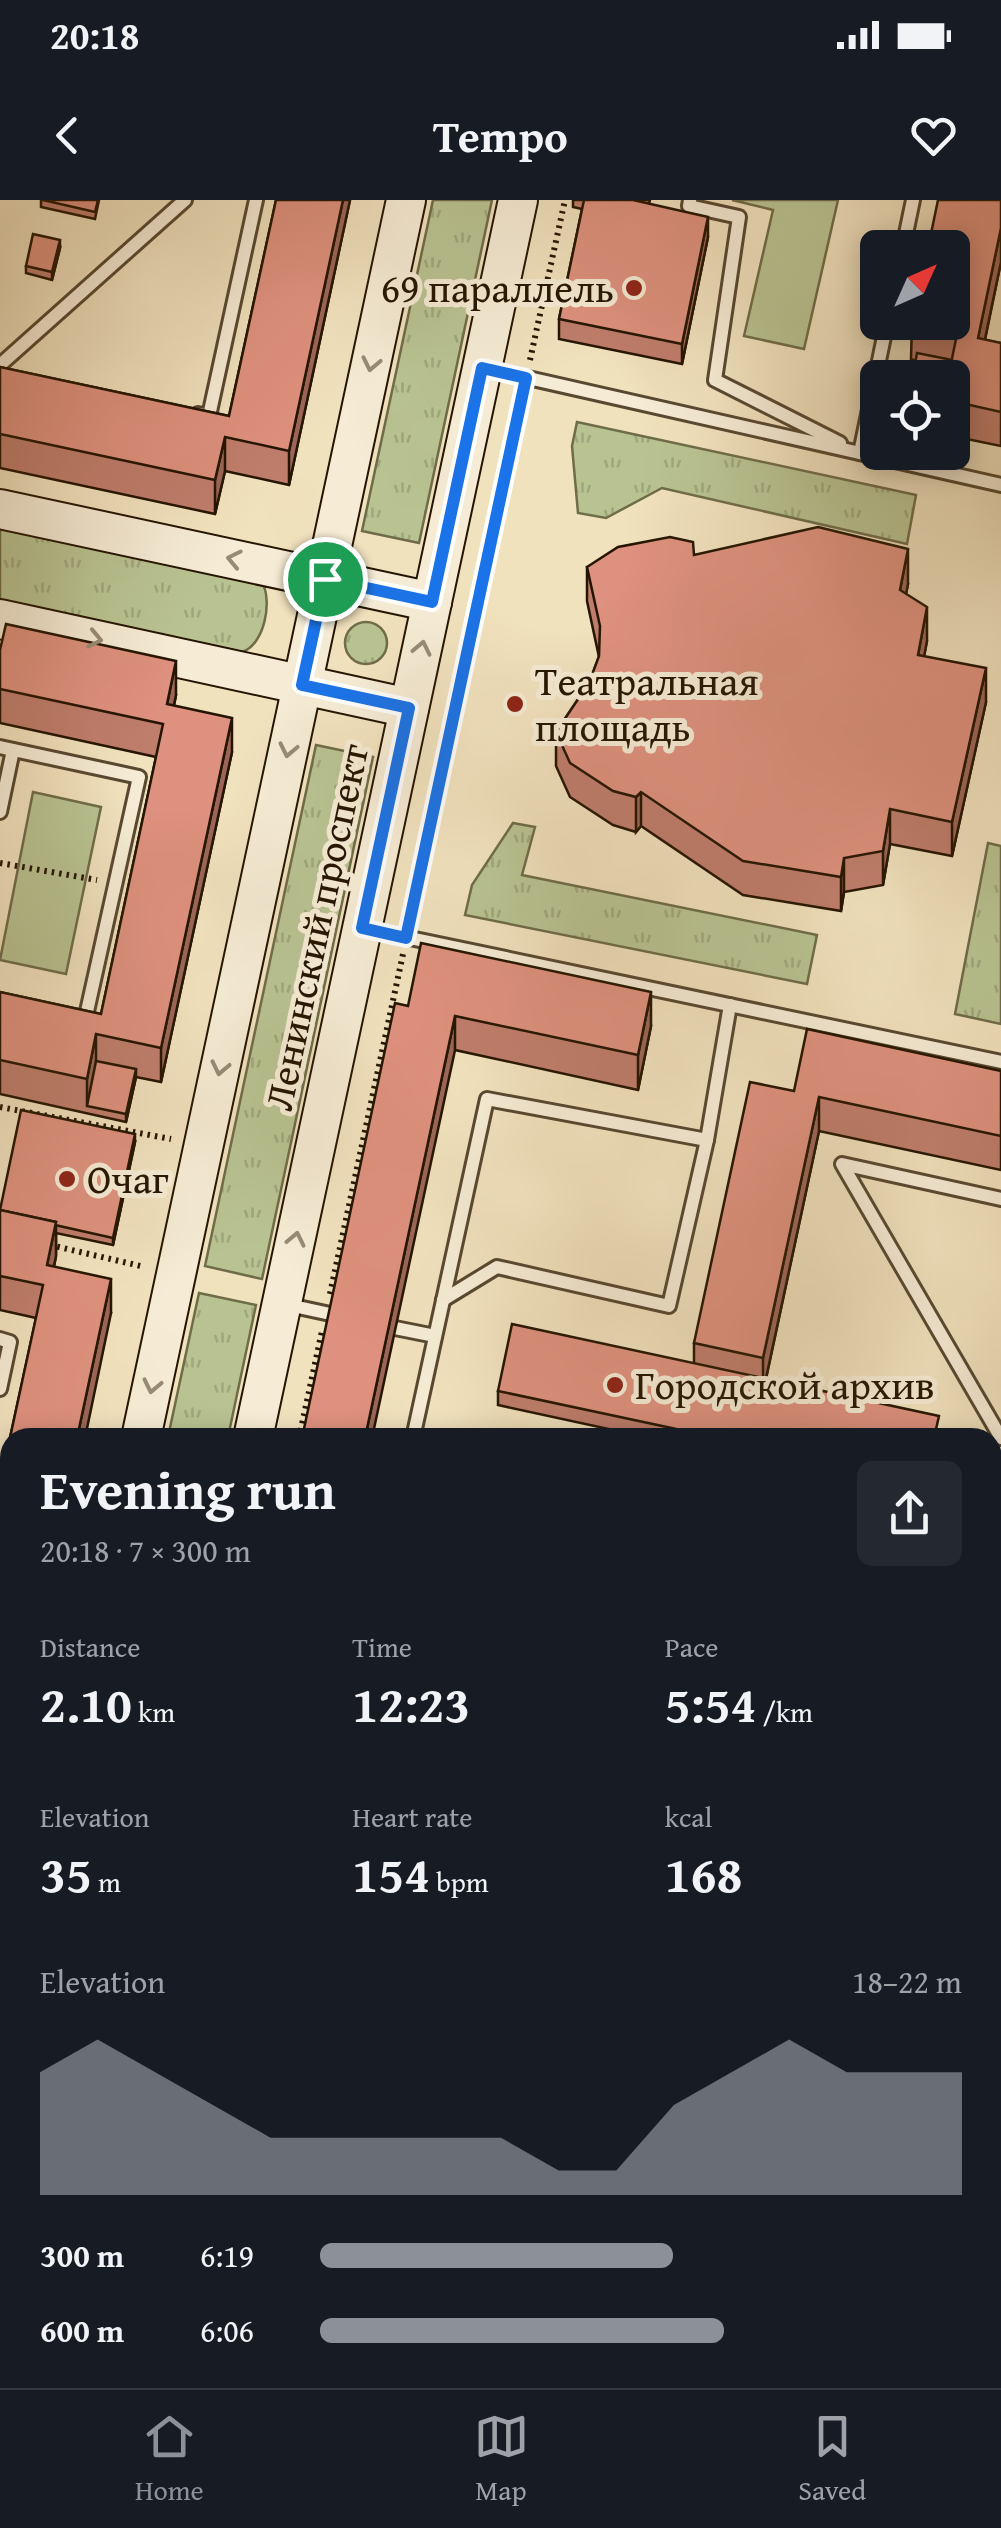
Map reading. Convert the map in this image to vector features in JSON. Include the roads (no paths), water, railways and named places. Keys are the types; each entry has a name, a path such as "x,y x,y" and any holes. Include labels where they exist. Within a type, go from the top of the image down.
{"main road":[{"name":"Ленинский проспект","path":"143,1428 406,200"},
{"name":"Ленинский проспект","path":"255,1428 518,200"},
{"path":"0,509 432,602"},
{"path":"0,618 409,708"}],"lane":[{"path":"19,375 0,368 185,200"},
{"path":"190,412 209,416 256,200"},
{"path":"690,200 689,206 738,217 714,380 860,454"},
{"path":"907,230 913,200"},
{"path":"482,368 860,454"},
{"path":"933,470 1001,485"},
{"path":"0,812 7,748 139,777 86,1025 68,1021"},
{"path":"362,928 1001,1062"},
{"path":"443,1300 497,1267 668,1306 707,1140 730,1005"},
{"path":"414,1428 487,1099 707,1140"},
{"path":"995,1428 842,1164 1001,1199"},
{"path":"282,1304 331,1314"},
{"path":"396,1328 435,1336"},
{"path":"0,1340 10,1342 0,1389"}],"place":[{"name":"69 параллель","path":"634,288"},
{"name":"Театральная площадь","path":"515,704"},
{"name":"Очаг","path":"67,1179"},
{"name":"Городской архив","path":"615,1385"}]}
